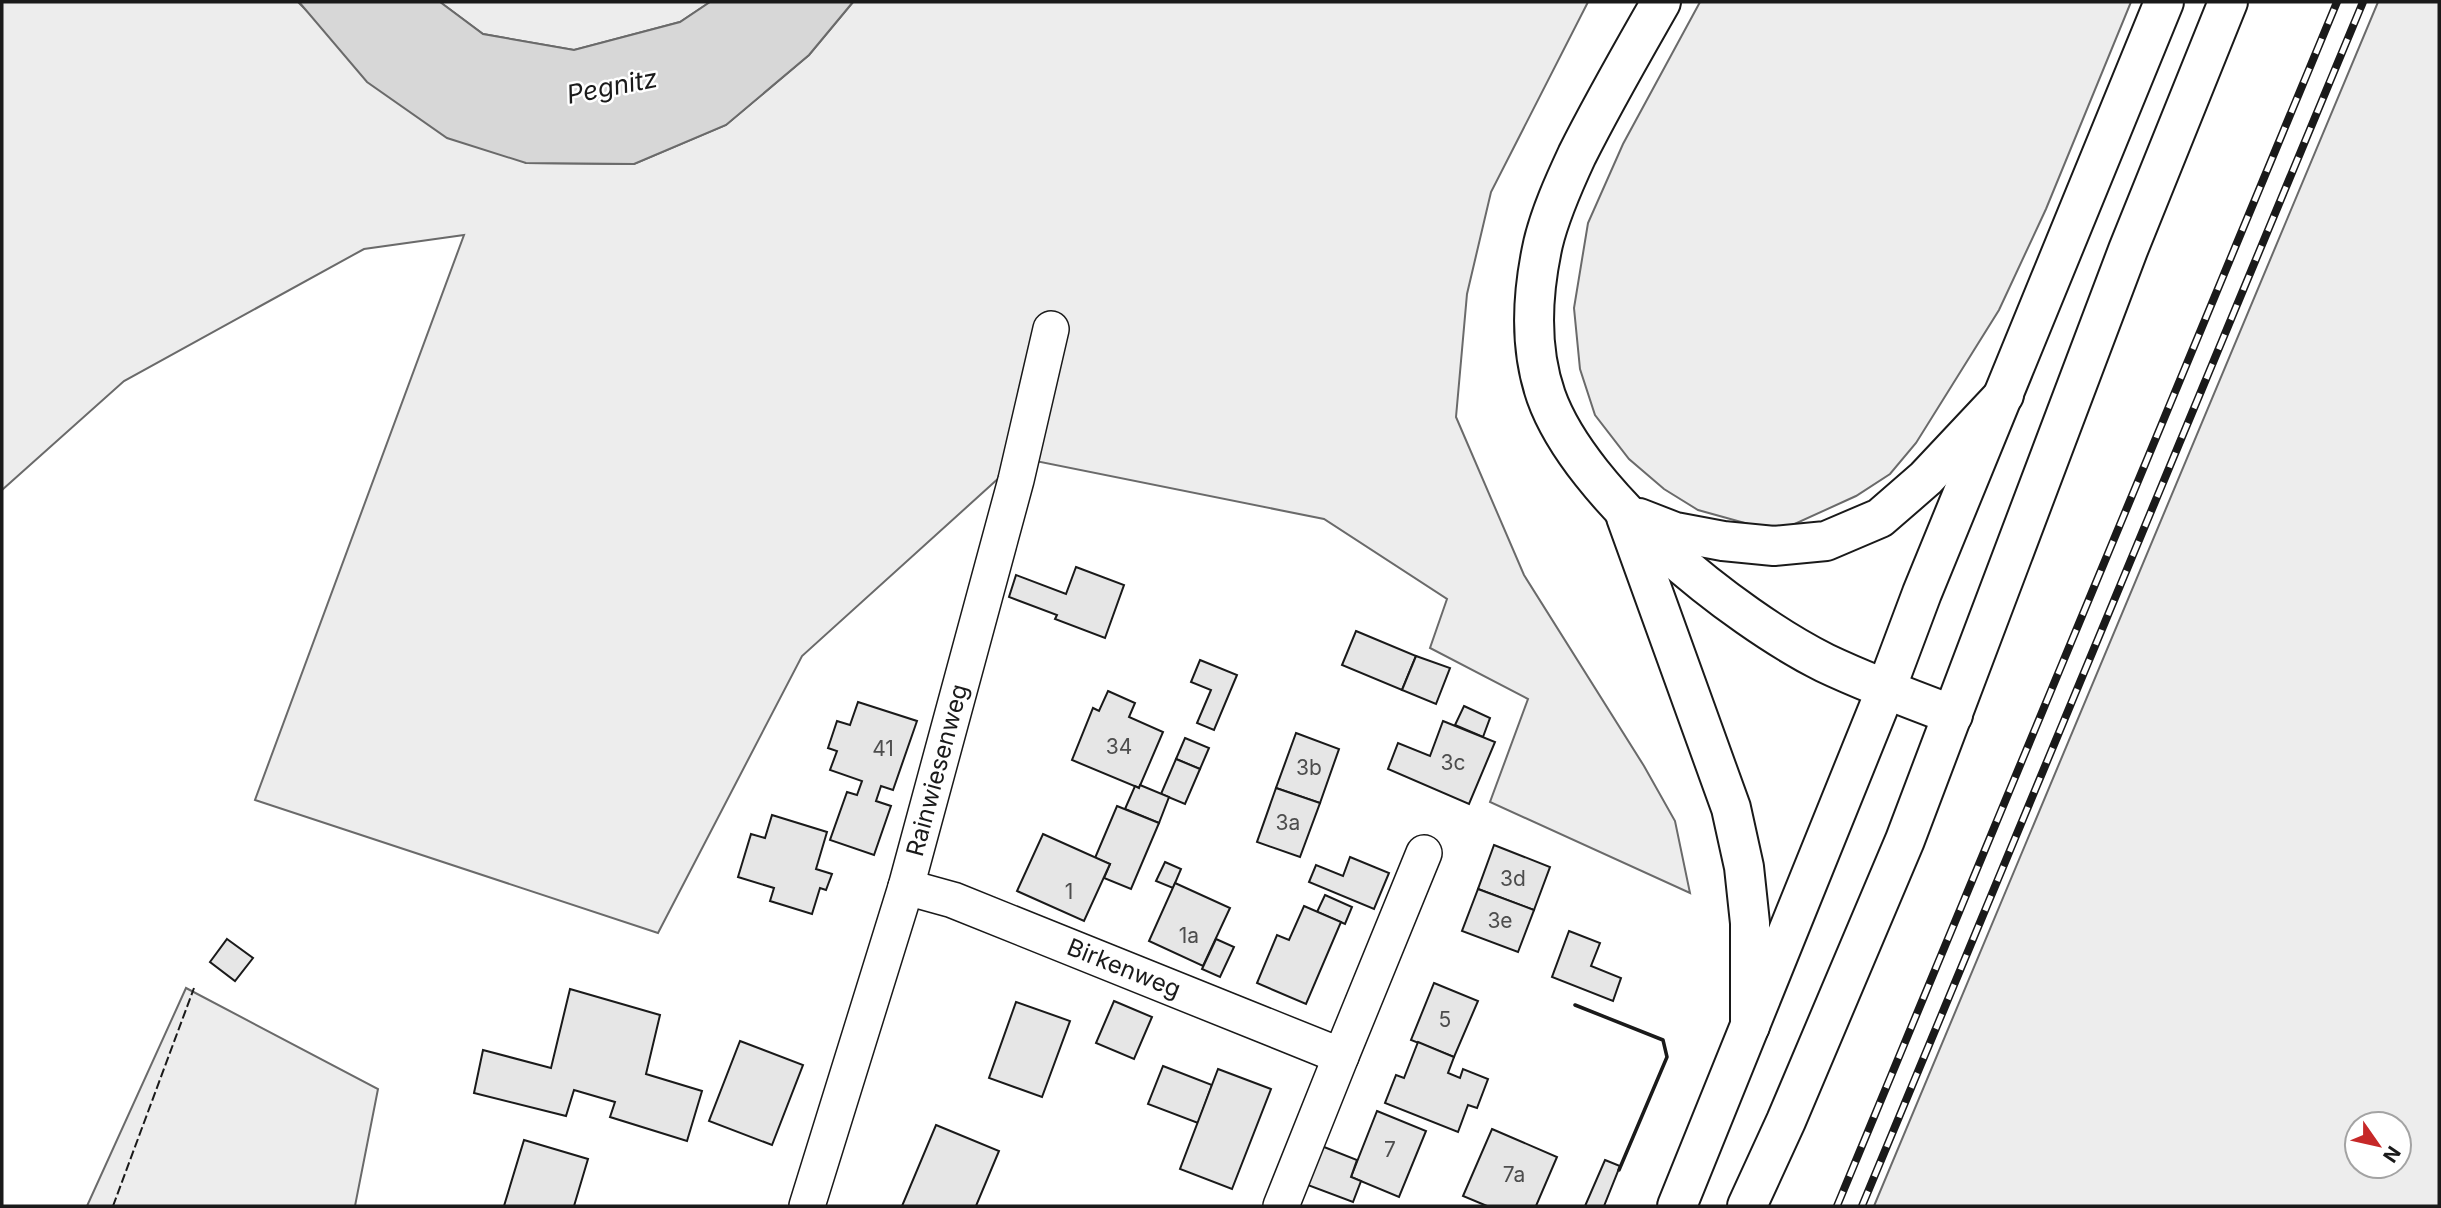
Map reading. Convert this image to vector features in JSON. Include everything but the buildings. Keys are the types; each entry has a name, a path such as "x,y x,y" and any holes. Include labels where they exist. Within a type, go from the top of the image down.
{"main road":[{"path":"1661,2 1597,114 1563,184 1543,243 1535,295 1534,339 1546,396 1571,447 1624,512 1680,563 1771,631 1824,662 1953,715"},
{"path":"1677,1206 1886,689 1922,593 2164,2"},
{"path":"1747,1206 1786,1121 1905,840 2123,263 2228,2"},
{"path":"1624,512 1675,532 1723,541 1774,546 1826,541 1880,518 1926,478 2004,395"},
{"path":"1624,512 1731,808 1744,866 1750,923 1750,1026"}],"street":[{"name":"Rainwiesenweg","path":"807,1206 906,887 1016,480 1051,329"},
{"path":"1281,1206 1424,853"},
{"name":"Birkenweg","path":"906,887 953,900 1341,1056"}],"shaded area":[{"path":"2,2 298,2 308,12 526,163 634,164 726,125 809,55 853,2 1588,2 1491,192 1467,294 1456,417 1524,575 1644,766 1675,821 1690,893 1490,802 1528,699 1430,648 1447,599 1324,519 1021,458 802,656 658,933 255,800 464,235 364,249 124,381 2,490"},
{"path":"440,2 710,2 680,22 574,50 483,34"},
{"path":"1700,2 2131,2 2046,209 1999,310 1916,443 1890,474 1856,496 1788,527 1752,525 1698,510 1664,489 1629,459 1595,415 1580,369 1574,308 1588,223 1623,144"},
{"path":"2378,2 2439,2 2439,1206 1874,1206"},
{"path":"186,988 378,1089 355,1206 87,1206"}],"water":[{"name":"Pegnitz","path":"299,2 440,2 483,34 574,50 680,22 710,2 853,2 809,55 726,125 634,164 526,163 447,138 367,82"}],"railway":[{"path":"1837,1206 2337,2"},
{"path":"1862,1206 2363,2"}],"fence":[{"path":"113,1206 194,988"}],"wall":[{"path":"1575,1005 1663,1040 1667,1057 1619,1170"}]}
